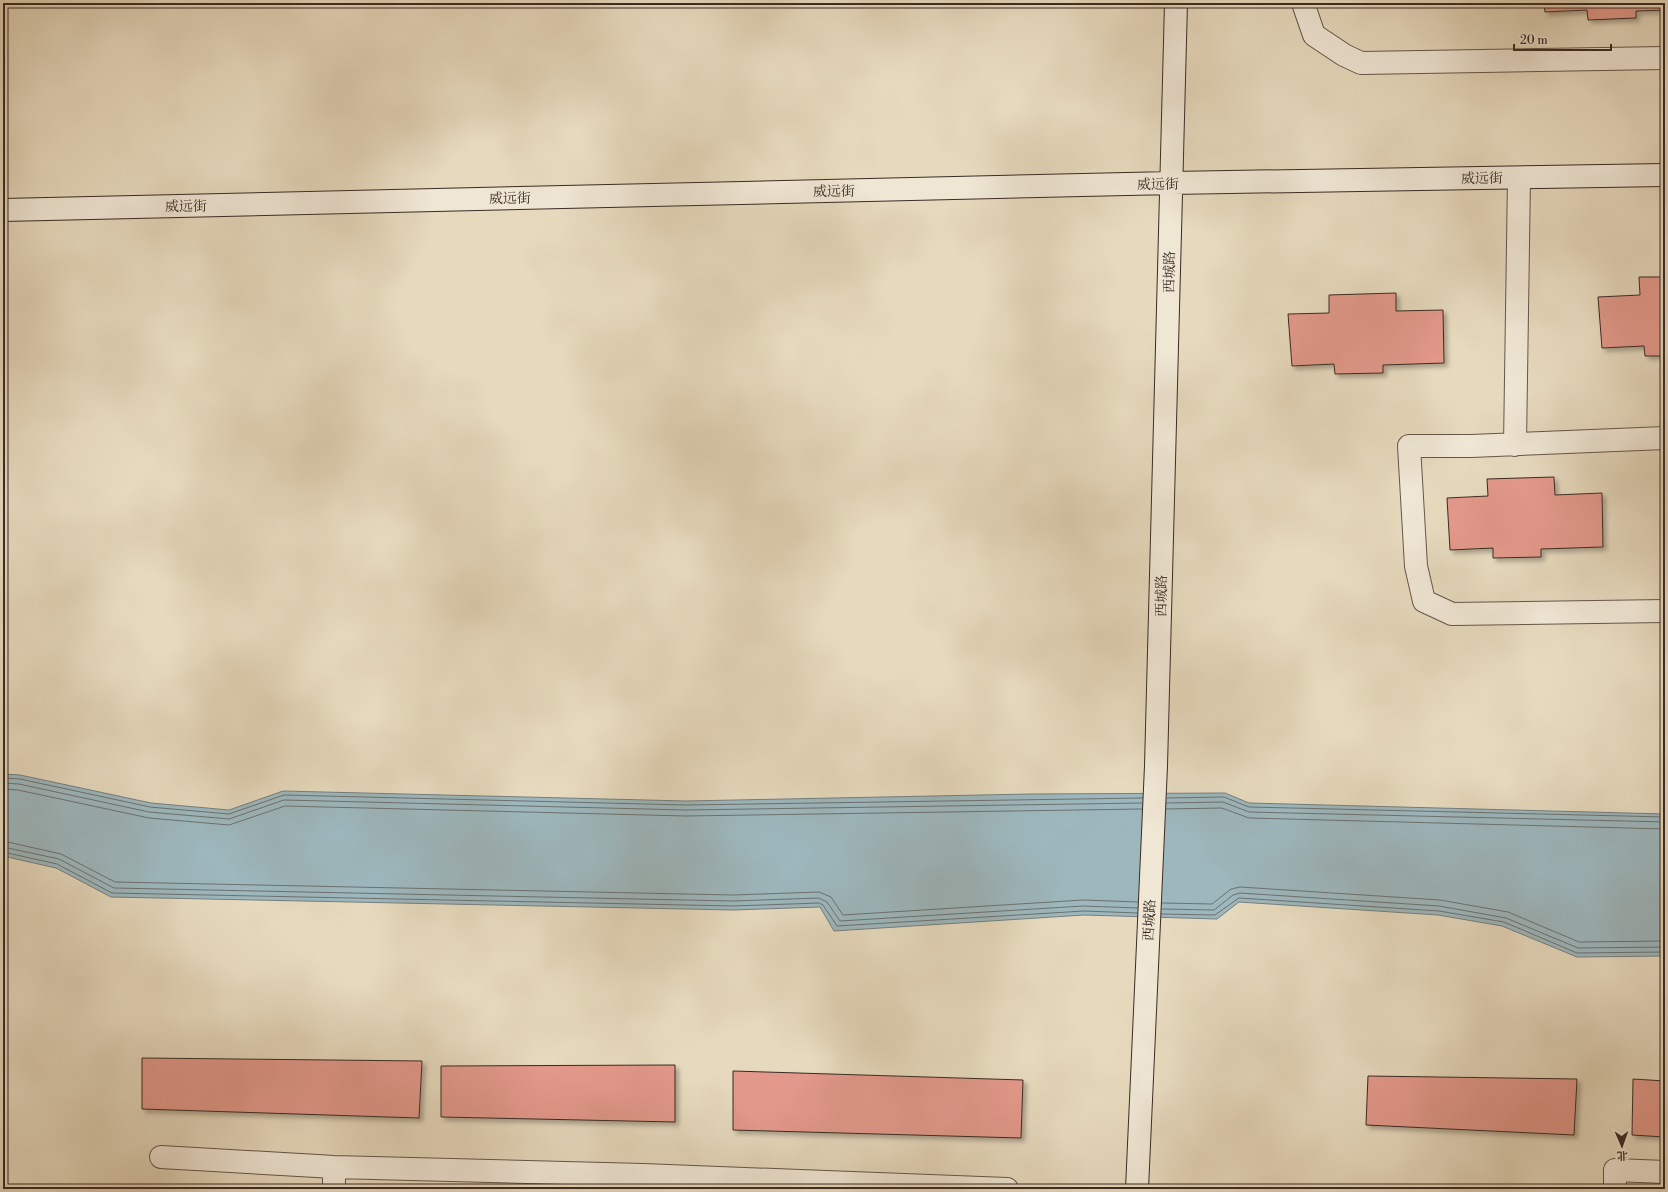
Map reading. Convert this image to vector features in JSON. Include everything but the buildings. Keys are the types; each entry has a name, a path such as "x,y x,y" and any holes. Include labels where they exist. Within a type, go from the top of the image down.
{"street":[{"name":"西城路","path":"1137,1189 1156,766 1176,3"},
{"path":"1303,3 1314,35 1344,55 1361,63 1665,58"},
{"name":"威远街","path":"3,210 1171,184 1665,175"},
{"path":"1515,445 1519,178"},
{"path":"1665,438 1515,445 1409,446 1416,566 1424,601 1452,614 1665,611"},
{"path":"161,1157 643,1182 1007,1189"},
{"path":"334,1167 334,1189"},
{"path":"1615,1189 1615,1170 1665,1172"}],"water":[{"path":"3,774 20,775 151,803 229,810 283,791 686,801 1031,794 1225,793 1249,803 1665,814 1665,956 1577,957 1502,926 1438,915 1239,902 1217,919 1084,915 834,931 820,907 733,910 111,897 56,868 3,856"}]}
